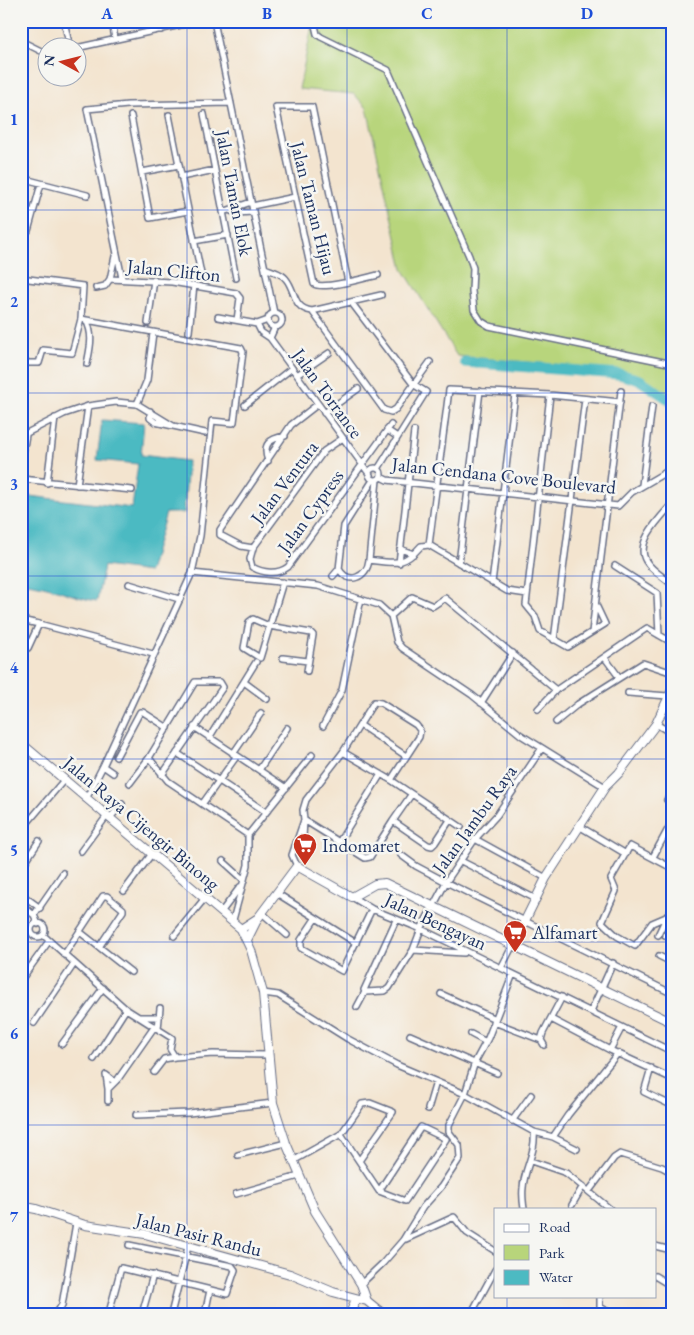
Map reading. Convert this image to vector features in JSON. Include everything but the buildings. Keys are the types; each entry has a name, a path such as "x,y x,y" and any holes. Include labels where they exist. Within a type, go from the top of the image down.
{"street":[{"path":"64,21 68,38"},
{"path":"112,21 116,39"},
{"path":"159,21 161,30"},
{"path":"88,45 199,21"},
{"path":"214,21 274,313 282,321 275,327 270,338"},
{"path":"314,21 317,34 321,37 388,70 470,256 473,268 472,291 474,310 481,321 488,326 518,333 673,364"},
{"path":"21,41 38,48"},
{"path":"122,278 115,253 86,111 89,108 111,106 230,101"},
{"name":"Jalan Taman Hijau","path":"348,282 312,107 276,107 314,284 319,287 348,282 378,275"},
{"name":"Jalan Taman Elok","path":"204,114 236,278"},
{"path":"168,115 201,274"},
{"path":"131,116 150,218 188,211"},
{"path":"142,172 178,165"},
{"path":"181,177 215,170"},
{"path":"21,178 87,195"},
{"path":"21,233 28,231 41,184"},
{"path":"223,212 295,197"},
{"path":"231,211 236,213 252,207"},
{"path":"21,208 33,212"},
{"path":"194,241 228,235"},
{"path":"96,288 105,286 110,279 115,253"},
{"path":"265,268 284,276 298,305 306,310 312,311 381,295"},
{"path":"21,278 82,286 83,320 72,353 43,350 39,363 21,363"},
{"name":"Jalan Clifton","path":"110,279 154,280 194,285 239,295 237,320"},
{"path":"148,323 154,280"},
{"path":"189,332 194,285"},
{"path":"339,569 346,576 360,577 368,566 376,468 426,392 413,384 351,302"},
{"path":"312,311 384,410 391,412 396,409 430,362"},
{"path":"218,317 257,324 268,320 274,313"},
{"path":"83,320 241,348 244,352 234,422 212,422 200,536 192,573 86,800"},
{"path":"83,320 90,330 91,342 87,364"},
{"path":"268,320 271,326 275,327"},
{"name":"Jalan Torrance","path":"257,324 261,332 270,338 362,465 375,478"},
{"path":"137,404 147,380 153,333"},
{"path":"297,375 329,353"},
{"path":"245,405 292,368"},
{"path":"324,413 358,389"},
{"path":"429,545 449,390 550,395 620,402"},
{"path":"459,563 480,391"},
{"path":"592,632 621,391"},
{"path":"492,583 515,394"},
{"path":"550,395 526,605 535,616 538,629 568,647 605,624 596,605"},
{"path":"554,640 585,399"},
{"path":"21,464 24,436 55,418 88,406 128,401 150,411 152,421 206,432"},
{"path":"253,548 224,538 220,535 220,530 298,418 318,404"},
{"path":"77,484 88,406"},
{"path":"642,486 652,406"},
{"path":"47,483 55,418"},
{"name":"Jalan Cypress","path":"253,548 250,559 252,567 262,572 276,572 288,567 389,427 396,436"},
{"path":"399,563 414,431"},
{"path":"268,461 265,452 267,443 273,438 285,436"},
{"name":"Jalan Ventura","path":"253,548 324,451 342,438"},
{"path":"362,465 376,468"},
{"path":"333,576 339,569 344,526 375,478 376,468"},
{"name":"Jalan Cendana Cove Boulevard","path":"375,478 618,506 632,492 673,468"},
{"path":"21,479 132,490"},
{"path":"673,503 656,521 646,539 644,550 646,562 673,585"},
{"path":"369,560 399,563 414,554 421,546 429,545 507,592 527,594"},
{"path":"400,548 414,554"},
{"path":"615,566 657,592 659,635"},
{"path":"192,573 318,586 379,605 390,616 397,642 402,648 542,748 605,787"},
{"path":"283,582 269,626 260,658 244,648 251,619 269,626 312,633 306,671"},
{"path":"128,584 180,599"},
{"path":"390,616 412,597 433,606 445,598 556,690"},
{"path":"323,726 342,690 361,600"},
{"path":"21,620 154,654"},
{"path":"21,648 28,648 38,624"},
{"path":"538,709 556,690 647,628 673,643"},
{"path":"481,703 513,653"},
{"path":"284,658 308,661"},
{"path":"605,658 619,678"},
{"path":"209,738 256,662"},
{"path":"556,722 578,704 646,662 673,672"},
{"path":"130,783 149,758 196,680 220,682 222,687 162,775"},
{"path":"244,682 267,698"},
{"path":"501,968 534,898 546,878 605,787 619,773 656,724 673,688"},
{"path":"628,694 668,696"},
{"path":"247,940 260,916 297,866 293,860 294,846 304,820 303,810 306,800 343,752 374,702 378,702 416,725 420,730 419,737 390,780"},
{"path":"116,757 140,712 168,728"},
{"path":"203,803 220,780 261,713"},
{"path":"360,724 406,756"},
{"path":"656,724 673,734"},
{"path":"194,727 286,788"},
{"path":"259,770 287,728"},
{"name":"Jalan Raya Cijengir Binong","path":"21,743 151,855 233,920 241,929 247,940 263,993 273,1103 286,1143 315,1211 361,1284 367,1301"},
{"name":"Jalan Jambu Raya","path":"365,992 387,990 412,950 420,929 446,882 475,838 497,815 542,748"},
{"path":"343,752 381,774 461,827"},
{"path":"177,753 266,812"},
{"path":"233,920 248,865 248,835 312,755"},
{"path":"149,758 162,775 175,786 248,835"},
{"path":"103,766 113,773"},
{"path":"339,842 381,774"},
{"path":"29,821 64,780"},
{"path":"668,800 673,792"},
{"path":"304,820 367,858 410,795"},
{"path":"81,850 122,804"},
{"path":"393,821 432,846 450,820"},
{"path":"653,857 673,820"},
{"path":"579,826 626,854"},
{"path":"475,838 546,878"},
{"path":"21,868 39,841"},
{"path":"666,917 652,923 635,946 602,925 602,920 616,891 612,879 632,846 668,866"},
{"path":"124,891 151,855"},
{"path":"400,855 446,882 673,994"},
{"path":"223,861 243,882"},
{"path":"460,861 534,898"},
{"name":"Jalan Bengayan","path":"297,866 372,909 420,929 673,1052"},
{"path":"34,915 63,873"},
{"path":"222,911 243,882"},
{"path":"352,896 375,884 385,883 432,908 673,1023"},
{"path":"21,894 40,908"},
{"path":"278,894 356,943"},
{"path":"64,955 103,896 106,896 123,911 99,946"},
{"path":"174,936 205,898"},
{"path":"21,905 34,915 38,924 44,927 43,935"},
{"path":"315,919 301,940 301,948 338,971 342,971 372,909"},
{"path":"658,935 666,917 673,909"},
{"path":"241,929 260,916"},
{"path":"260,916 288,935"},
{"path":"357,1007 396,920"},
{"path":"38,924 32,926 32,933 37,937 43,935"},
{"path":"80,932 132,972"},
{"path":"666,934 673,938"},
{"path":"43,935 126,1009 172,1038 170,1049 154,1072"},
{"path":"21,980 49,941"},
{"path":"412,950 467,953"},
{"path":"659,956 673,963"},
{"path":"591,1011 613,963"},
{"path":"34,1022 74,964"},
{"path":"361,1284 403,1240 423,1207 440,1188 460,1158 459,1145 448,1129 465,1094 475,1062 486,1042 513,974"},
{"path":"62,1044 103,988"},
{"path":"263,993 278,995 288,999 348,1039 397,1065 465,1094 534,1132 552,1137 577,1149"},
{"path":"441,994 543,1042 551,1019 562,997"},
{"path":"108,1089 157,1027 160,1008"},
{"path":"94,1059 126,1009"},
{"path":"139,1017 159,1017"},
{"path":"551,1019 618,1054 673,1079"},
{"path":"610,1050 622,1027"},
{"path":"471,1034 486,1042"},
{"path":"410,1035 497,1073"},
{"path":"170,1049 174,1057"},
{"path":"164,1059 213,1054 268,1055"},
{"path":"552,1137 568,1114 618,1054"},
{"path":"651,1068 644,1092 673,1106"},
{"path":"108,1101 106,1075 115,1082"},
{"path":"428,1109 436,1082"},
{"path":"512,1121 532,1095"},
{"path":"136,1115 189,1113 273,1103"},
{"path":"293,1161 341,1134 362,1104 370,1103 393,1112 360,1161"},
{"path":"341,1134 379,1191 405,1202 446,1139 421,1127 379,1191"},
{"path":"524,1208 523,1187 532,1161 534,1132"},
{"path":"238,1155 286,1143"},
{"path":"589,1192 614,1158 620,1154 662,1167 673,1173"},
{"path":"532,1161 558,1169 583,1186 602,1206"},
{"path":"236,1194 299,1176"},
{"path":"572,1204 583,1186"},
{"name":"Jalan Pasir Randu","path":"21,1206 36,1209 76,1223 145,1234 290,1274 356,1299 367,1301"},
{"path":"403,1240 454,1217 467,1233 494,1250"},
{"path":"56,1314 62,1305 76,1223"},
{"path":"113,1314 110,1308 119,1269 123,1267 228,1294 234,1267 129,1245"},
{"path":"656,1246 667,1249 673,1246"},
{"path":"171,1314 188,1247"},
{"path":"471,1314 494,1272"},
{"path":"142,1314 153,1275"},
{"path":"656,1277 673,1287"},
{"path":"205,1314 210,1290"},
{"path":"600,1298 600,1307 610,1313"},
{"path":"350,1314 356,1299"},
{"path":"367,1301 383,1314"}],"green space":[{"path":"313,21 673,21 673,398 654,384 630,374 599,368 457,356 403,269 367,108 354,94 299,89"}],"water":[{"path":"102,420 144,423 141,455 188,461 184,513 166,513 149,572 104,566 97,601 41,585 21,583 21,495 132,508 138,464 97,460"}],"waterway":[{"path":"465,362 619,374 640,380 673,402"}],"place":[{"name":"Indomaret","path":"305,866"},
{"name":"Alfamart","path":"515,953"}]}
